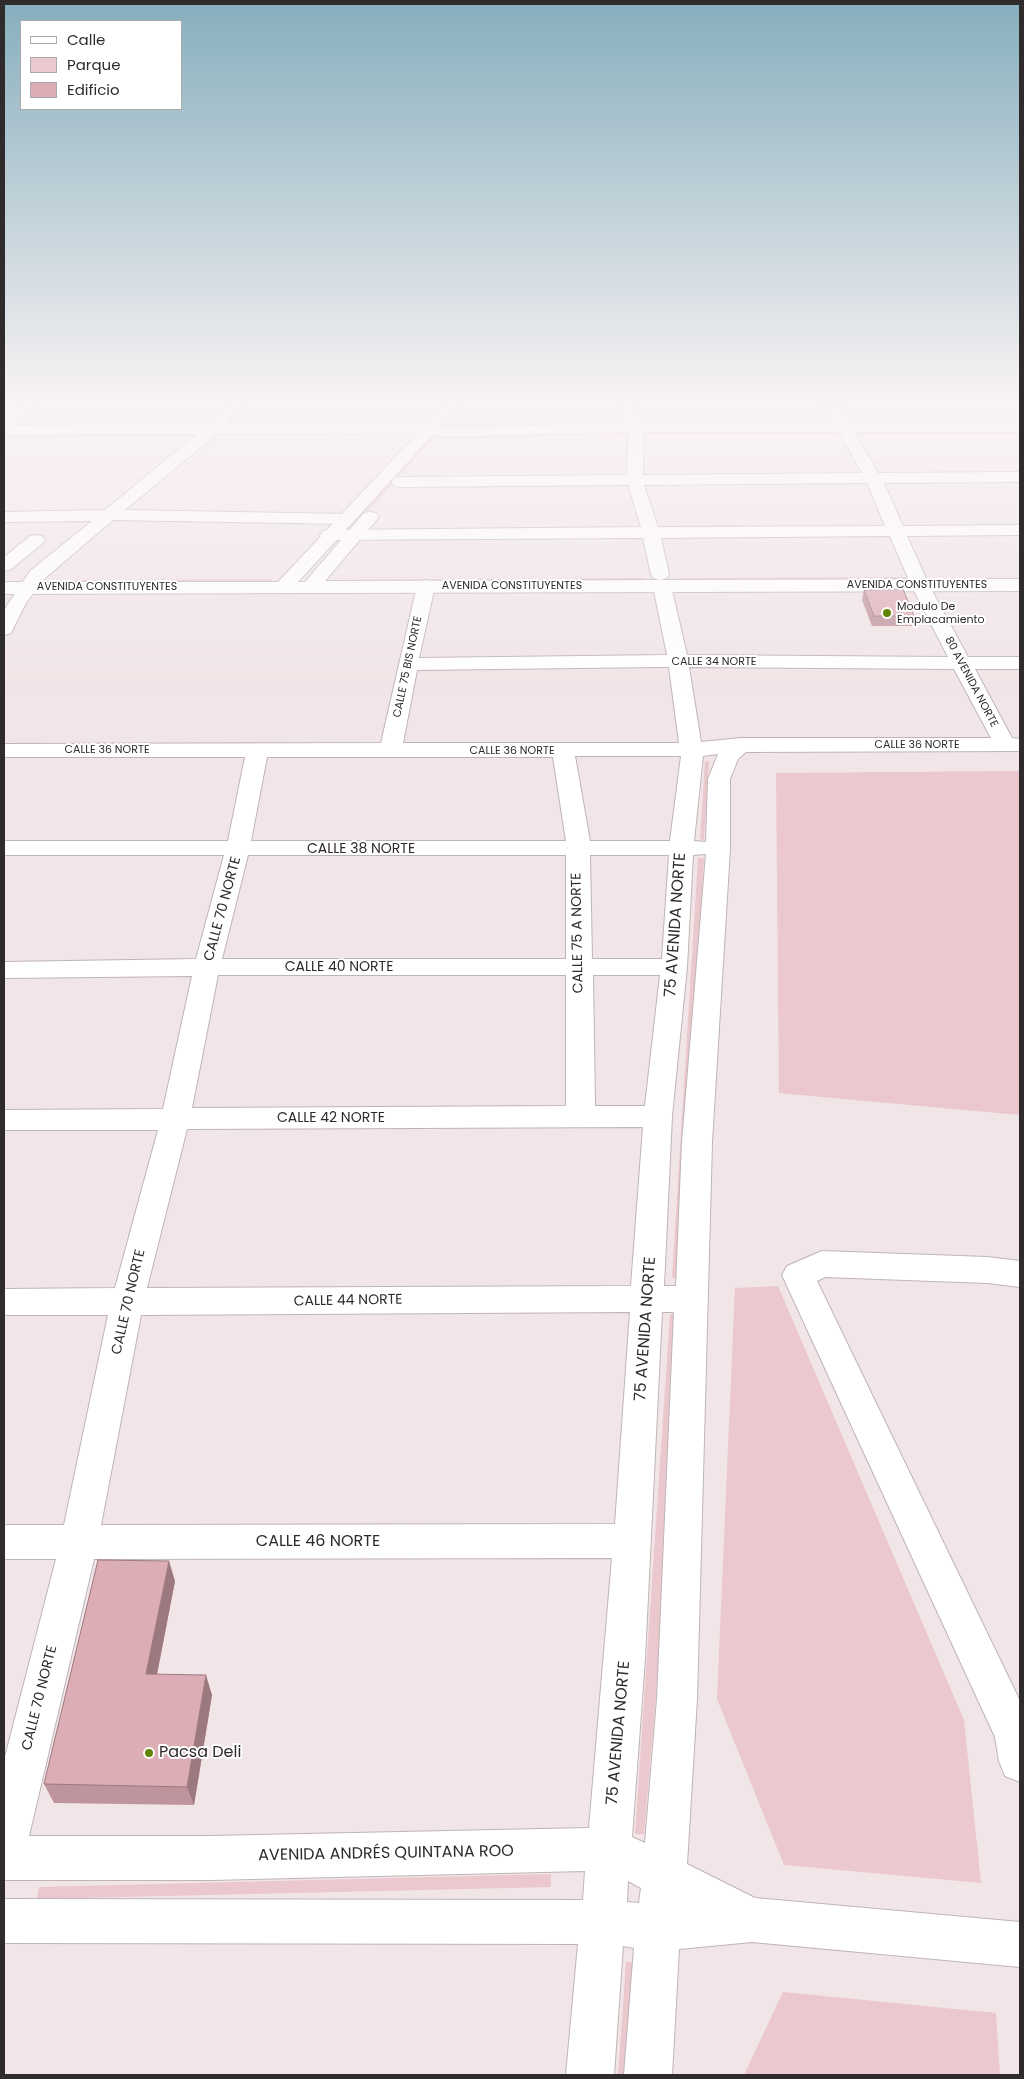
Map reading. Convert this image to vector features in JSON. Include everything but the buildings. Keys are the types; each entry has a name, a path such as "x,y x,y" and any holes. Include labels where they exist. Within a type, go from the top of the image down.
{"street":[{"path":"4,630 32,582 128,500"},
{"path":"289,581 330,535 366,500"},
{"path":"316,580 384,500"},
{"name":"75 AVENIDA NORTE","path":"590,2075 610,1849 633,1541 649,1298 658,1116 674,967 681,848 692,749 678,662 651,533 641,500"},
{"name":"80 AVENIDA NORTE","path":"883,500 917,579 960,663 1013,745"},
{"path":"4,517 110,515 346,519"},
{"path":"330,535 1020,530"},
{"path":"4,566 36,540"},
{"name":"AVENIDA CONSTITUYENTES","path":"917,579 1020,572"},
{"name":"AVENIDA CONSTITUYENTES","path":"4,575 32,582"},
{"name":"AVENIDA CONSTITUYENTES","path":"4,588 32,582 316,580 917,579 1020,585"},
{"name":"AVENIDA CONSTITUYENTES","path":"316,580 426,586 661,580"},
{"name":"CALLE 75 BIS NORTE","path":"392,750 408,664 426,586"},
{"name":"CALLE 34 NORTE","path":"408,664 678,662 1020,663"},
{"path":"648,2075 652,1990 660,1928 677,1699 693,1299 697,1142 718,849 719,779 728,756 741,745"},
{"name":"CALLE 36 NORTE","path":"4,750 563,750 692,749 741,745 1013,745"},
{"name":"CALLE 75 A NORTE","path":"563,750 578,839 581,1116"},
{"name":"CALLE 70 NORTE","path":"4,1856 14,1804 78,1542 127,1303 175,1120 208,967 238,849 257,751"},
{"name":"CALLE 38 NORTE","path":"4,848 718,849"},
{"name":"CALLE 40 NORTE","path":"4,970 208,967 674,967"},
{"name":"CALLE 42 NORTE","path":"4,1120 658,1116"},
{"path":"1020,1274 987,1270 822,1264 798,1275 1015,1735 1020,1761"},
{"name":"CALLE 44 NORTE","path":"4,1302 127,1303 693,1299"},
{"name":"CALLE 46 NORTE","path":"4,1542 633,1541"},
{"name":"AVENIDA ANDRÉS QUINTANA ROO","path":"4,1856 212,1858 610,1849 752,1920"},
{"name":"AVENIDA ANDRÉS QUINTANA ROO","path":"4,1921 604,1922 660,1928 752,1920 1020,1945"}],"green space":[{"path":"375,500 378,500 350,532 345,533"},
{"path":"905,577 909,579 672,581 678,578"},
{"path":"644,578 649,580 334,583 331,580"},
{"path":"270,579 273,581 266,583 46,582 51,580"},
{"path":"705,761 709,761 704,840 700,839"},
{"path":"1020,771 1020,1115 779,1093 776,773"},
{"path":"698,858 704,858 679,1278 672,1278"},
{"path":"778,1286 964,1720 981,1883 784,1865 717,1699 735,1288"},
{"path":"670,1314 677,1315 656,1696 644,1834 635,1834"},
{"path":"551,1874 551,1887 37,1899 39,1887"},
{"path":"626,1962 633,1962 626,2075 618,2075"},
{"path":"783,1992 996,2013 1000,2075 744,2075"}],"place":[{"name":"Modulo De Emplacamiento","path":"887,613"},
{"name":"Pacsa Deli","path":"149,1753"}]}
